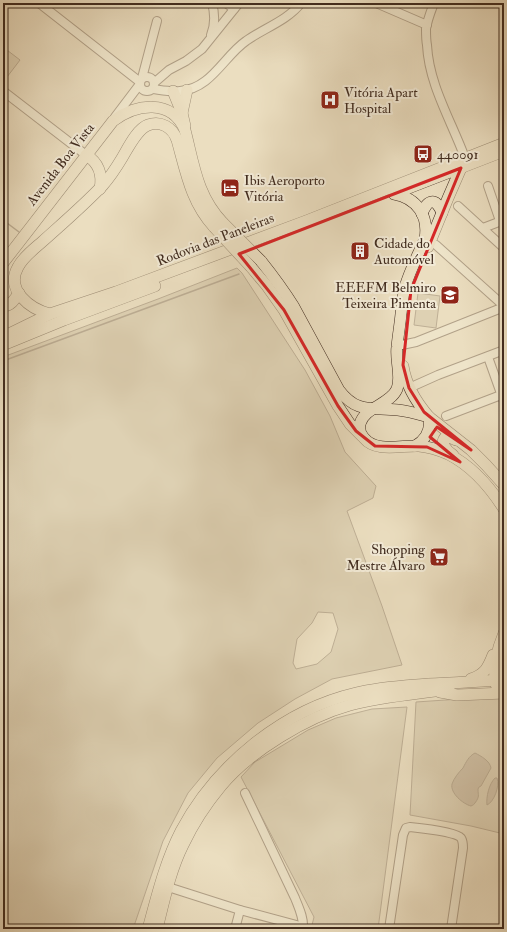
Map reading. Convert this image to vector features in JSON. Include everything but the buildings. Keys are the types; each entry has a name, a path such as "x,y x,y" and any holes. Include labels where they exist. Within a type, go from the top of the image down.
{"main road":[{"path":"182,114 187,90"},
{"path":"173,91 182,114 192,158"},
{"path":"113,120 124,113 137,109 155,107 174,114 183,126 202,193 213,212 218,225"},
{"name":"Avenida Boa Vista","path":"3,263 113,120"},
{"path":"50,314 32,307 19,294 14,280 15,272 29,254 100,188 111,175 141,129 151,124 163,125 170,129 175,136 195,198 202,213 218,225 256,264 270,272 287,295 342,394 357,406 365,409 399,410 428,417"},
{"name":"Rodovia das Paneleiras","path":"3,345 58,322 394,194 463,163 504,142"},
{"name":"Rodovia das Paneleiras","path":"3,337 50,314 116,292 463,163 504,151"},
{"path":"86,155 93,160 100,170 100,188"},
{"path":"365,439 361,433 360,426 364,416 391,398 397,388 399,377 396,360 411,290 463,163"},
{"path":"70,176 91,166 98,166"},
{"path":"394,194 413,202 422,214 426,229 425,239 405,286 400,346 405,377 409,388 416,401 428,417 472,450 504,485"},
{"path":"422,214 424,207 430,202 438,204 442,213"},
{"path":"256,264 267,286 284,310 338,406 353,428 372,444 393,447 426,447 448,454 460,462"},
{"path":"3,306 10,304 19,294"},
{"path":"415,446 422,441 427,434 429,425 428,417"},
{"path":"472,450 451,437 447,436 443,441 448,452 486,484 504,509"},
{"path":"465,682 478,677 485,671 490,664 503,635"},
{"path":"502,686 496,660 503,635"},
{"path":"148,929 167,863 180,832 188,818 220,775 266,734 289,719 324,702 358,692 408,685 465,682 502,686"},
{"path":"157,929 176,863 200,814 222,785 237,770 262,750 301,725 332,710 351,704 375,699 459,688 502,686"}],"street":[{"path":"39,3 146,82 173,91 187,90 204,83 239,46 248,39 275,24 292,12 301,3"},
{"path":"209,40 214,19 212,3"},
{"path":"146,82 190,58 202,49 237,6 226,3"},
{"path":"376,3 427,25"},
{"path":"434,3 426,31 427,55 432,77 444,110 459,141 463,163"},
{"path":"146,82 157,21"},
{"name":"Avenida Boa Vista","path":"113,120 146,82"},
{"path":"3,91 86,155"},
{"path":"483,228 502,221 488,186"},
{"path":"458,206 504,248"},
{"path":"400,346 427,338 504,307 436,244"},
{"path":"409,388 504,350"},
{"path":"446,416 503,398 488,356"},
{"path":"168,887 240,910 304,928 302,915 295,898 245,793"},
{"path":"389,929 403,835 406,828 410,827 451,833 461,838 463,848 451,929"},
{"path":"235,929 240,910"}],"highlighted area":[{"path":"461,168 411,290 403,365 409,388 424,412 471,450 437,427 430,437 460,462 427,447 375,446 356,431 338,406 284,310 239,254"}],"shaded area":[{"path":"3,47 20,60 4,81 3,80"},
{"path":"237,268 242,273 305,370 330,416 345,452 376,486 373,498 347,511 402,665 332,679 295,699 258,723 217,758 188,793 163,841 133,929 3,929 3,357","holes":["318,612 333,613 338,629 331,652 317,664 296,669 293,663 297,639 312,623"]},
{"path":"418,293 440,296 436,328 414,325"},
{"path":"504,696 504,834 471,826 410,815 416,702"},
{"path":"407,707 378,929 311,929 314,917 241,777 255,762 308,730 336,718 372,709"},
{"path":"475,753 487,761 491,768 478,789 478,799 471,806 458,798 453,791 452,784 455,777 463,768 468,759"},
{"path":"495,778 497,778 498,781 497,789 492,801 487,805 488,791"}],"waterway":[{"path":"3,220 19,232"},
{"path":"3,361 239,274"}],"place":[{"name":"Vitória Apart Hospital","path":"330,100"},
{"name":"440091","path":"423,154"},
{"name":"Ibis Aeroporto Vitória","path":"230,188"},
{"name":"Cidade do Automóvel","path":"360,251"},
{"name":"EEEFM Belmiro Teixeira Pimenta","path":"450,295"},
{"name":"Shopping Mestre Álvaro","path":"439,557"}]}
